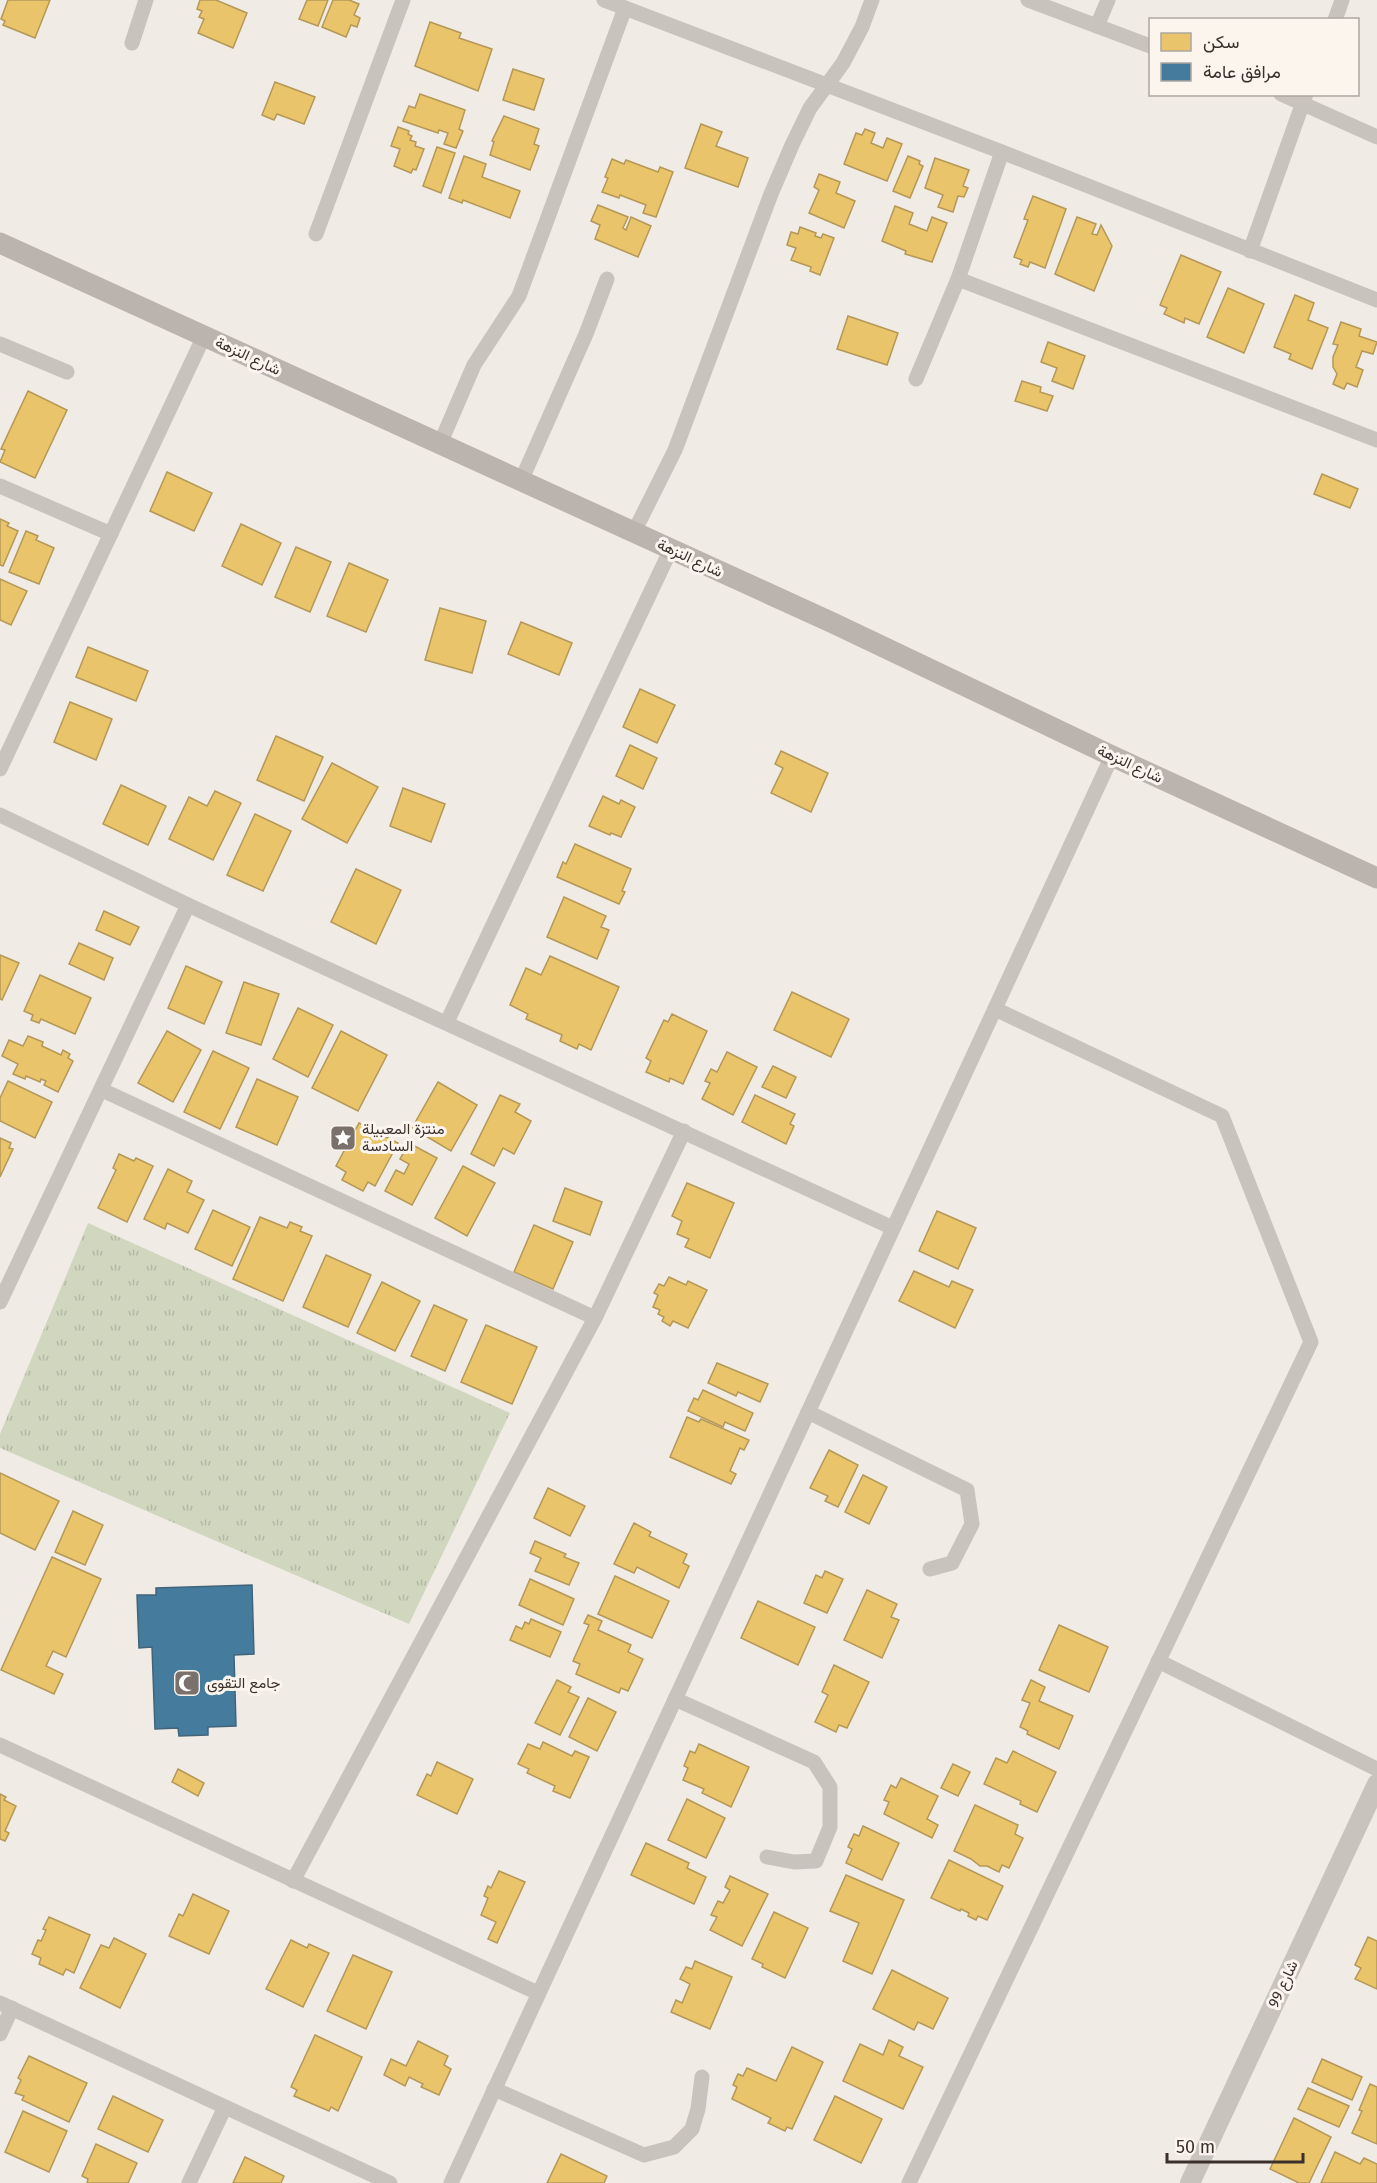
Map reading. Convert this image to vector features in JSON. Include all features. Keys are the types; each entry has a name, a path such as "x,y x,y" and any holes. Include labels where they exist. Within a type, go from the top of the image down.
{"main road":[{"name":"شارع النزهة","path":"0,243 833,623 1112,756 1377,878"}],"street":[{"path":"132,43 146,0"},
{"path":"316,234 404,0"},
{"path":"604,0 1002,152 1377,300"},
{"path":"634,532 675,450 771,194 810,108 843,63 862,27 872,0"},
{"path":"1028,0 1149,46"},
{"path":"1097,26 1108,0"},
{"path":"1336,18 1342,0"},
{"path":"440,444 474,365 519,296 625,8"},
{"path":"1250,251 1305,99 1377,137"},
{"path":"916,379 958,279 1002,152"},
{"path":"521,481 586,334 607,279"},
{"path":"958,279 1377,440"},
{"path":"0,769 204,336"},
{"path":"0,344 67,372"},
{"path":"0,486 111,534"},
{"path":"447,1022 671,549"},
{"path":"451,2183 1112,756"},
{"path":"0,815 188,905 893,1228"},
{"path":"0,1302 188,905"},
{"path":"909,2183 1311,1342 1222,1116 995,1009"},
{"path":"102,1090 595,1318"},
{"path":"293,1881 595,1318 684,1131"},
{"path":"808,1412 967,1490 972,1524 952,1563 930,1569"},
{"path":"1158,1661 1377,1769"},
{"path":"675,1699 814,1762 830,1787 830,1827 816,1861 794,1862 767,1857"},
{"path":"0,1745 538,1993"},
{"name":"شارع 99","path":"1190,2183 1377,1784"},
{"path":"0,2034 6,2006 390,2183"},
{"path":"494,2089 644,2155 674,2147 692,2129 698,2109 702,2077"},
{"path":"189,2183 225,2107"}],"green space":[{"path":"88,1223 510,1413 409,1624 0,1448 0,1434"}],"building: سكن":[{"path":"8,0 50,0 35,38 3,25 5,21 1,19"},
{"path":"200,0 216,0 247,13 233,48 198,33 204,19 199,17 202,11 197,9"},
{"path":"307,0 328,0 318,26 299,19"},
{"path":"333,0 349,0 359,4 354,15 360,18 357,27 351,25 346,37 322,27"},
{"path":"430,22 461,33 459,38 492,49 478,91 415,66"},
{"path":"513,69 544,79 534,110 503,100"},
{"path":"275,82 315,97 304,124 277,114 274,120 262,115"},
{"path":"420,94 465,110 459,129 463,131 456,148 444,144 448,133 439,130 438,133 403,121 409,106 415,108"},
{"path":"504,116 539,129 534,144 539,146 530,170 490,155 494,142 492,141"},
{"path":"701,124 722,132 716,146 748,158 738,187 685,168"},
{"path":"398,127 409,131 408,134 412,136 410,140 416,142 415,146 424,149 416,170 413,169 411,173 394,166 400,149 391,146"},
{"path":"865,129 875,133 871,143 883,148 887,138 902,144 887,181 844,164 856,133 862,135"},
{"path":"437,147 455,153 441,193 423,186"},
{"path":"464,156 486,164 482,177 520,191 510,218 463,200 462,203 449,198"},
{"path":"908,156 920,161 919,164 923,166 910,198 893,191"},
{"path":"935,158 969,170 963,186 968,188 964,197 958,196 953,212 938,207 943,195 925,188"},
{"path":"612,159 624,164 626,160 658,172 660,167 673,172 656,217 643,213 646,205 620,195 619,198 602,192"},
{"path":"819,174 840,182 836,193 855,201 844,228 809,213 819,190 814,187"},
{"path":"1033,196 1066,209 1045,268 1030,262 1028,267 1020,264 1022,260 1014,257 1028,220 1024,219"},
{"path":"598,205 628,217 623,228 626,230 631,217 651,226 638,257 595,239 600,225 591,221"},
{"path":"895,206 913,213 909,224 927,231 932,217 947,223 932,262 905,254 906,251 882,241"},
{"path":"1077,217 1096,224 1092,234 1097,235 1101,225 1112,246 1094,291 1055,274"},
{"path":"800,227 816,233 815,236 821,238 823,234 834,238 820,275 810,271 811,267 791,260 796,248 787,245 791,232 798,234"},
{"path":"1181,255 1221,272 1199,324 1185,318 1184,323 1164,314 1167,308 1160,305"},
{"path":"1228,288 1264,304 1244,353 1207,337"},
{"path":"1295,295 1314,303 1308,320 1328,328 1312,369 1289,359 1291,354 1274,347"},
{"path":"848,316 898,333 887,365 837,349"},
{"path":"1341,322 1361,329 1359,336 1377,342 1373,354 1362,351 1356,367 1363,370 1357,387 1347,383 1344,389 1333,384 1337,374 1333,367 1333,357 1338,345 1333,344"},
{"path":"1048,342 1085,356 1073,389 1052,381 1057,368 1041,362"},
{"path":"1022,381 1041,387 1040,392 1053,396 1047,411 1015,401"},
{"path":"28,391 67,410 35,478 0,462 5,450 1,449"},
{"path":"167,472 212,493 194,531 150,511"},
{"path":"1322,474 1358,489 1350,508 1314,494"},
{"path":"0,519 9,523 7,526 18,531 3,566 0,565"},
{"path":"241,524 281,543 262,585 222,566"},
{"path":"26,531 38,536 36,540 54,548 39,584 9,572"},
{"path":"296,547 331,562 310,612 275,597"},
{"path":"349,563 388,580 366,632 327,616"},
{"path":"0,579 27,591 11,625 0,620"},
{"path":"440,608 486,621 472,673 425,660"},
{"path":"521,622 572,643 559,675 508,654"},
{"path":"88,647 148,671 136,701 76,677"},
{"path":"640,689 675,705 657,743 623,727"},
{"path":"70,702 112,719 96,760 54,742"},
{"path":"276,736 323,757 304,801 257,780"},
{"path":"630,745 657,758 643,789 616,776"},
{"path":"781,751 828,773 811,812 771,793 783,768 775,764"},
{"path":"332,763 378,787 347,843 302,819"},
{"path":"121,785 166,806 148,845 103,824"},
{"path":"403,788 445,804 431,842 390,826"},
{"path":"215,791 241,803 213,860 169,839 189,797 207,806"},
{"path":"603,796 619,804 621,800 635,807 621,837 589,826"},
{"path":"255,814 291,831 263,891 227,875"},
{"path":"575,844 631,869 619,904 557,877 563,862 566,864"},
{"path":"356,869 401,890 376,944 331,922"},
{"path":"564,897 606,916 601,927 609,930 597,959 547,937"},
{"path":"104,911 139,927 130,945 96,930"},
{"path":"79,943 113,958 104,980 69,964"},
{"path":"0,955 19,963 2,1000 0,999"},
{"path":"550,956 619,987 591,1050 579,1044 577,1049 560,1041 562,1035 526,1019 528,1014 510,1005 526,968 541,975"},
{"path":"186,966 222,982 204,1024 168,1008"},
{"path":"40,975 91,998 75,1034 41,1019 39,1023 31,1020 33,1015 24,1011"},
{"path":"244,982 279,994 261,1045 226,1033"},
{"path":"792,992 849,1019 831,1057 774,1030"},
{"path":"298,1008 333,1025 308,1077 273,1059"},
{"path":"672,1014 707,1031 683,1084 670,1078 669,1082 646,1072 651,1061 646,1058 664,1020 668,1022"},
{"path":"167,1031 201,1050 173,1102 138,1083"},
{"path":"341,1031 387,1055 358,1111 312,1088"},
{"path":"28,1036 43,1042 42,1046 61,1055 63,1050 70,1054 68,1058 73,1061 58,1092 44,1085 46,1081 41,1079 40,1082 13,1074 18,1064 2,1056 9,1040 23,1046"},
{"path":"213,1051 249,1068 220,1129 184,1112"},
{"path":"727,1052 757,1067 733,1115 702,1099 710,1083 705,1081 711,1069 717,1072"},
{"path":"773,1066 796,1077 786,1098 762,1087"},
{"path":"257,1079 298,1097 277,1145 236,1127"},
{"path":"8,1081 52,1102 35,1138 0,1121 0,1098"},
{"path":"438,1082 477,1105 451,1151 412,1128"},
{"path":"500,1095 520,1104 515,1112 531,1121 514,1154 503,1148 494,1166 471,1154"},
{"path":"755,1095 795,1114 790,1124 794,1126 786,1144 742,1122"},
{"path":"359,1123 398,1143 375,1186 368,1182 363,1191 342,1180 346,1172 336,1166"},
{"path":"0,1138 11,1143 9,1148 13,1149 0,1177"},
{"path":"409,1143 437,1158 412,1205 385,1191 396,1170 404,1174 409,1164 400,1159"},
{"path":"119,1154 134,1161 136,1158 153,1166 127,1222 98,1208 116,1170 113,1168"},
{"path":"463,1166 495,1183 467,1236 435,1218"},
{"path":"168,1169 192,1181 187,1192 204,1200 188,1233 167,1223 165,1229 144,1219"},
{"path":"687,1183 734,1203 710,1258 685,1247 689,1239 677,1234 682,1221 672,1216"},
{"path":"565,1188 602,1202 590,1235 553,1221"},
{"path":"213,1210 250,1227 232,1266 195,1249"},
{"path":"937,1211 976,1228 958,1269 919,1251"},
{"path":"260,1217 287,1228 290,1222 302,1227 300,1231 312,1236 283,1301 233,1279"},
{"path":"534,1225 573,1242 553,1289 514,1272"},
{"path":"326,1255 371,1275 348,1327 303,1307"},
{"path":"914,1271 949,1287 952,1281 973,1290 955,1328 899,1301"},
{"path":"669,1277 686,1285 688,1281 707,1290 688,1328 673,1321 670,1326 662,1321 664,1317 658,1314 660,1310 653,1307 658,1295 654,1293 659,1284 664,1286"},
{"path":"382,1282 420,1301 395,1351 357,1333"},
{"path":"434,1305 467,1320 445,1371 411,1356"},
{"path":"486,1325 537,1347 512,1404 461,1382"},
{"path":"717,1363 768,1384 760,1402 738,1392 736,1396 708,1383"},
{"path":"703,1390 753,1413 745,1431 725,1422 723,1427 688,1411 694,1398 698,1400"},
{"path":"687,1417 699,1422 701,1419 749,1440 744,1450 740,1448 730,1471 736,1474 731,1484 670,1457"},
{"path":"829,1450 858,1465 838,1507 825,1501 828,1496 810,1488"},
{"path":"0,1473 59,1501 35,1550 0,1533"},
{"path":"863,1475 887,1487 869,1524 845,1512"},
{"path":"548,1488 585,1506 570,1536 534,1518"},
{"path":"73,1511 103,1525 85,1565 55,1552"},
{"path":"634,1523 651,1532 649,1536 687,1554 683,1563 689,1566 679,1588 637,1567 634,1573 614,1564"},
{"path":"535,1541 566,1554 564,1557 579,1563 569,1585 535,1571 541,1558 530,1553"},
{"path":"52,1557 101,1579 66,1657 53,1651 46,1666 63,1674 54,1694 1,1670"},
{"path":"825,1571 843,1579 827,1613 804,1603 816,1575 822,1578"},
{"path":"615,1576 669,1601 652,1638 598,1614"},
{"path":"530,1579 574,1599 563,1625 519,1605"},
{"path":"867,1590 897,1604 891,1617 899,1620 882,1658 844,1640"},
{"path":"758,1601 815,1627 798,1665 741,1638"},
{"path":"588,1615 602,1621 598,1630 631,1645 628,1652 643,1659 628,1691 621,1688 619,1693 576,1674 580,1664 573,1661 589,1625 584,1623"},
{"path":"531,1619 561,1632 550,1657 510,1640 516,1626 522,1629 525,1622 529,1624"},
{"path":"1059,1625 1108,1647 1089,1692 1039,1670"},
{"path":"834,1665 869,1682 847,1728 839,1725 836,1732 815,1722 828,1695 822,1692"},
{"path":"557,1680 571,1687 568,1692 579,1697 560,1735 535,1723"},
{"path":"1031,1680 1045,1687 1039,1701 1073,1716 1059,1749 1027,1734 1028,1731 1020,1727 1030,1703 1022,1700"},
{"path":"588,1698 616,1712 597,1751 569,1737"},
{"path":"543,1742 572,1756 575,1751 589,1757 570,1798 553,1791 555,1786 527,1773 529,1769 518,1764 528,1744 540,1749"},
{"path":"699,1744 749,1767 731,1807 702,1793 704,1789 683,1780 688,1768 684,1766 690,1751 695,1753"},
{"path":"1013,1751 1056,1772 1037,1812 1020,1804 1021,1801 984,1784 996,1758 1007,1763"},
{"path":"437,1762 473,1779 457,1814 417,1795 427,1774 431,1776"},
{"path":"953,1764 970,1772 958,1796 941,1788"},
{"path":"178,1769 204,1783 198,1796 172,1782"},
{"path":"901,1778 938,1796 927,1819 938,1825 932,1838 884,1814 889,1802 884,1800 891,1785 896,1788"},
{"path":"0,1794 6,1797 4,1800 16,1806 5,1831 9,1833 5,1841 0,1839"},
{"path":"687,1799 725,1818 706,1858 668,1840"},
{"path":"975,1805 1018,1825 1015,1834 1023,1838 1009,1868 1002,1865 999,1872 987,1866 980,1866 954,1851"},
{"path":"863,1826 899,1843 882,1880 846,1863 852,1849 848,1847 854,1834 859,1836"},
{"path":"646,1843 689,1863 687,1868 706,1877 694,1904 631,1875"},
{"path":"949,1860 1003,1886 987,1920 978,1916 976,1920 961,1909 960,1911 931,1898"},
{"path":"499,1871 525,1882 497,1943 488,1939 496,1922 481,1915 488,1898 484,1896 488,1886 491,1888"},
{"path":"846,1875 904,1900 872,1974 843,1961 859,1923 830,1911"},
{"path":"730,1876 768,1894 742,1946 710,1930 717,1917 711,1915 718,1901 723,1903 730,1890 725,1887"},
{"path":"193,1894 229,1911 209,1954 169,1936 179,1914 183,1916"},
{"path":"774,1912 808,1928 785,1978 762,1967 763,1964 752,1959"},
{"path":"49,1917 90,1935 74,1973 66,1969 63,1975 39,1964 41,1958 32,1954 38,1940 41,1941 46,1930 43,1929"},
{"path":"1368,1937 1377,1941 1377,1989 1355,1979 1361,1968 1355,1965"},
{"path":"114,1938 146,1954 120,2008 80,1988 101,1945 109,1948"},
{"path":"291,1940 307,1948 309,1944 329,1953 303,2007 266,1989"},
{"path":"353,1955 392,1972 366,2029 327,2011"},
{"path":"695,1961 732,1977 710,2029 671,2012 676,2000 682,2003 690,1984 680,1979 686,1967 692,1969"},
{"path":"892,1970 948,1998 933,2029 918,2022 914,2030 873,2009"},
{"path":"315,2035 362,2057 338,2111 331,2107 329,2111 294,2096 297,2090 291,2087"},
{"path":"889,2040 903,2047 899,2056 923,2067 903,2109 843,2081 860,2044 883,2055"},
{"path":"418,2041 448,2056 444,2065 451,2069 439,2095 421,2087 423,2084 409,2077 405,2086 384,2075 391,2059 406,2066"},
{"path":"792,2047 823,2062 792,2129 787,2127 785,2131 768,2123 771,2118 732,2099 737,2087 733,2085 738,2074 743,2076 747,2068 776,2081"},
{"path":"29,2056 87,2083 69,2122 22,2100 24,2096 15,2093 21,2080 18,2078"},
{"path":"1322,2059 1362,2077 1352,2100 1312,2082"},
{"path":"1370,2084 1377,2087 1377,2144 1352,2133 1362,2111 1359,2110"},
{"path":"1308,2088 1349,2106 1339,2127 1298,2109"},
{"path":"113,2096 163,2120 148,2152 98,2129"},
{"path":"835,2096 882,2119 861,2163 814,2140"},
{"path":"23,2111 67,2131 49,2172 5,2152"},
{"path":"1294,2118 1331,2137 1309,2183 1299,2183 1270,2169"},
{"path":"96,2144 137,2163 128,2183 87,2183 88,2179 82,2176"},
{"path":"1335,2152 1360,2164 1364,2158 1377,2164 1377,2183 1321,2183"},
{"path":"561,2154 607,2176 604,2183 547,2183"},
{"path":"245,2157 284,2176 281,2183 233,2183"}],"building: مرافق عامة":[{"path":"252,1585 254,1654 234,1655 236,1726 208,1727 208,1735 179,1736 178,1728 155,1729 152,1647 139,1648 137,1595 156,1595 156,1588"}],"place":[{"name":"منتزة المعبيلة السادسة","path":"343,1138"},
{"name":"جامع التقوى","path":"187,1683"}]}
